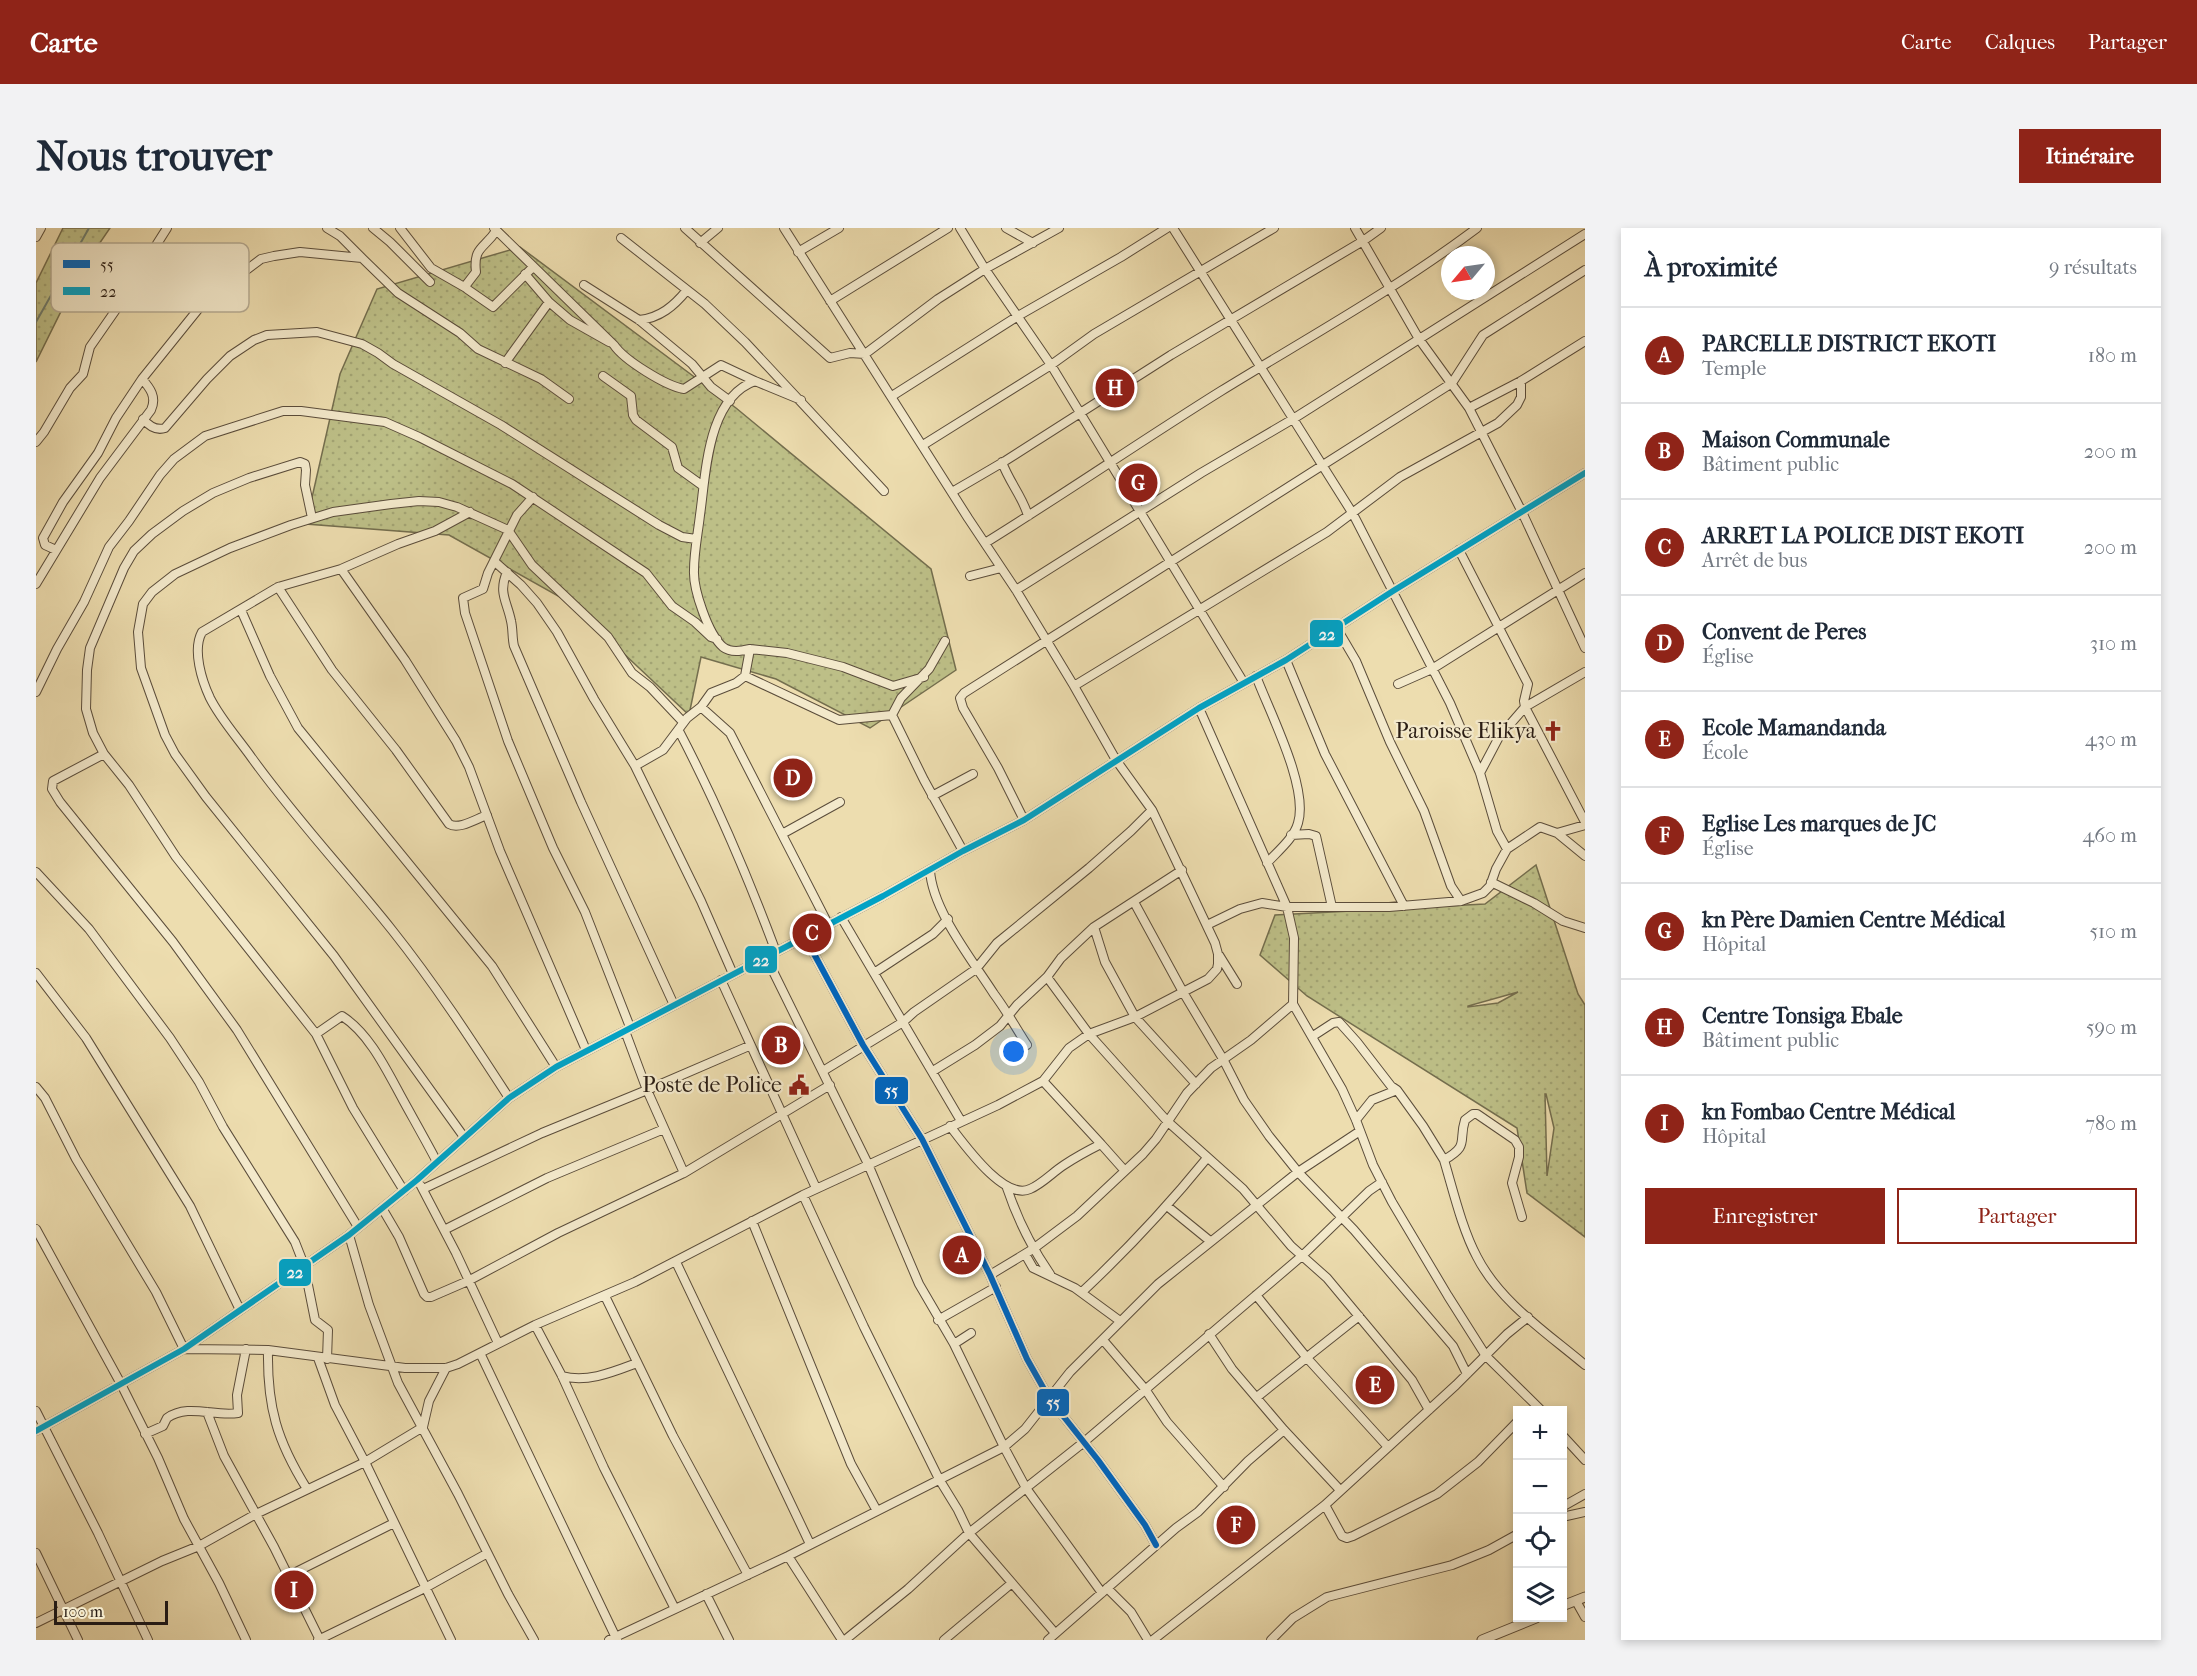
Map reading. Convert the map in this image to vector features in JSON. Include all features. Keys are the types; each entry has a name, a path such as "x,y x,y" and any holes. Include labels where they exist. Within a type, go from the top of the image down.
{"street":[{"path":"36,237 41,228"},
{"path":"158,243 167,228"},
{"path":"327,228 340,236 398,293 460,333 478,349 541,379 569,399"},
{"path":"373,228 430,282"},
{"path":"400,228 431,268 494,307 533,267"},
{"path":"685,228 830,358 850,353 865,354 938,299 1059,228"},
{"path":"700,243 718,228"},
{"path":"784,228 1016,590 1116,760 1152,810 1182,870 1218,954 1237,984"},
{"path":"798,252 839,228"},
{"path":"830,301 948,228"},
{"path":"960,228 1051,365 1244,683"},
{"path":"1006,228 1033,243"},
{"path":"892,396 1018,316 1167,228"},
{"path":"1173,228 1353,514 1450,703 1480,773 1497,831 1507,849"},
{"path":"923,445 1051,365 1094,334 1274,228"},
{"path":"1355,228 1419,339 1469,408 1522,512 1585,648"},
{"path":"952,492 1381,228"},
{"path":"985,543 1260,368 1346,317 1434,260 1477,228"},
{"path":"466,288 476,272 474,259 477,252 495,229 614,345 622,356 679,388 687,388 721,365 801,400"},
{"path":"1016,590 1201,473 1293,419 1585,234"},
{"path":"621,238 687,290 745,342 884,491"},
{"path":"249,268 261,259 300,252 362,258"},
{"path":"1024,820 998,768 963,708 960,698 964,693 1452,383 1483,335 1585,270"},
{"path":"525,274 549,302 585,330 614,345"},
{"path":"584,285 639,320 692,364 702,378 730,401"},
{"path":"639,320 652,319 663,314 687,290"},
{"path":"505,363 549,302"},
{"path":"36,442 70,388 83,374 90,347 114,312"},
{"path":"56,550 45,545 44,537 63,502 92,462 116,418 142,379 196,312"},
{"path":"143,419 155,428 160,430 165,428 230,356 254,340 267,335 292,332 328,334 362,344 501,425 659,525 682,537 696,539"},
{"path":"1469,408 1521,381 1585,341"},
{"path":"603,376 631,396 633,415 636,420 672,447 678,468 703,486"},
{"path":"36,584 42,578 56,550 100,478 154,403 151,388 142,379"},
{"path":"755,381 743,386 730,401 709,446 696,539 694,572 696,591 707,622 723,647 732,651 750,649 787,652 843,667 893,686 901,686 924,677"},
{"path":"1074,686 1201,610 1353,514 1401,477 1482,433 1504,418 1517,405 1521,397 1521,381"},
{"path":"36,692 84,602 109,547 174,459 205,436 283,411 301,411 385,422 476,465 533,497 646,573 672,606 704,632 717,639"},
{"path":"312,518 305,485 305,464 300,462 249,478 213,493 152,534 134,550 124,568 90,648 86,709 93,733 104,754 129,785 188,873 316,1034 353,1108 404,1191"},
{"path":"1002,462 1028,516"},
{"path":"36,1431 184,1349 349,1235 417,1180 509,1098 556,1067 1024,820 1199,708 1286,660 1585,473"},
{"path":"533,497 517,515 508,531 483,589 463,598 471,633 521,774 612,975 647,1090 684,1173"},
{"path":"464,1137 334,956 206,797 175,754 165,735 141,668 138,647 143,604 160,584 176,574 230,549 312,518 333,512 419,501 439,502 470,512 508,531 532,565 608,637 632,673 650,687 682,722"},
{"path":"470,512 435,531 340,568 278,587 241,610 214,623 200,636 200,663 210,698 272,786 399,940 465,1030 509,1098"},
{"path":"1459,550 1528,684 1525,706 1585,824 1557,834"},
{"path":"495,562 537,603 557,632 635,766 687,870 733,974"},
{"path":"340,568 434,704 469,767 508,871 586,1050"},
{"path":"970,576 1000,568"},
{"path":"507,572 502,592 511,620 514,646 581,802 674,1005"},
{"path":"1398,684 1432,669 1585,573"},
{"path":"278,587 332,670 396,750 449,824 460,825 487,814"},
{"path":"241,610 270,676 303,735 360,801 439,903 492,966 556,1067"},
{"path":"1336,627 1356,661 1390,742 1424,811 1451,886 1461,902"},
{"path":"892,715 901,698 924,677 945,641"},
{"path":"635,766 663,750 679,731 682,722 701,707 711,693 736,683 745,676 750,649"},
{"path":"1286,660 1325,754 1404,906"},
{"path":"1480,773 1499,737 1525,706 1585,672"},
{"path":"745,676 839,720 892,715"},
{"path":"1256,676 1284,741 1300,804 1299,822 1267,863"},
{"path":"701,707 730,733 828,924"},
{"path":"1199,708 1287,908 1294,938 1293,1004 1313,1036 1356,1120 1382,1182 1448,1296 1486,1356 1537,1406"},
{"path":"892,715 932,796 963,851"},
{"path":"679,731 695,761 738,858 776,952"},
{"path":"104,754 53,781 52,789 173,942 237,1030 358,1227"},
{"path":"932,796 973,774"},
{"path":"782,834 840,802"},
{"path":"823,1071 903,1022 976,969 997,943 1049,898 1089,868 1152,810"},
{"path":"1207,925 1226,914 1262,903 1287,908 1404,906 1461,902 1483,892 1491,882 1507,849 1540,827 1551,830 1585,856"},
{"path":"1291,835 1316,836 1332,907"},
{"path":"930,870 934,892 948,919 976,969 1027,1045"},
{"path":"933,1071 993,1033 1047,977 1061,958 1094,927 1182,870"},
{"path":"36,873 89,929 170,1038 199,1082 223,1128 285,1225 304,1265 314,1318 316,1323 327,1330 327,1359"},
{"path":"1491,882 1534,903 1563,921 1585,928"},
{"path":"1134,902 1244,1100 1269,1136 1298,1172 1354,1230 1453,1346 1467,1374"},
{"path":"842,917 961,1121"},
{"path":"874,973 933,934 948,919"},
{"path":"1094,927 1105,962 1135,1017 1196,1084"},
{"path":"805,937 863,1045 922,1139 996,1287 1027,1359 1049,1398 1131,1506 1156,1545"},
{"path":"184,1349 268,1350 405,1368 446,1368 535,1325 605,1296 676,1262 816,1188 1043,1081 1069,1048 1089,1034 1135,1017 1212,975 1217,969 1218,954"},
{"path":"766,957 868,1164 918,1284 954,1344 1026,1488 1105,1591 1131,1612 1148,1640"},
{"path":"36,973 73,1018 190,1206 240,1310"},
{"path":"1047,977 1089,1034 1167,1121 1243,1189 1291,1246 1327,1278 1412,1380 1429,1410"},
{"path":"721,980 749,1046 816,1188"},
{"path":"990,1275 1034,1249 1077,1216 1156,1139 1196,1084 1223,1059 1251,1040 1293,1004"},
{"path":"316,1034 342,1016 357,1029 369,1043 391,1079 437,1162"},
{"path":"1313,1036 1339,1022 1357,1042 1423,1126 1444,1160 1476,1255 1492,1280 1528,1317 1585,1365"},
{"path":"423,1189 542,1132 749,1046"},
{"path":"1043,1081 1125,1171"},
{"path":"382,1208 399,1237 427,1297 431,1298 558,1233 684,1173 830,1085"},
{"path":"36,1087 45,1098 76,1159 156,1292 184,1349"},
{"path":"1356,1120 1372,1100 1396,1090"},
{"path":"1444,1160 1462,1144 1464,1125 1473,1114 1515,1140 1520,1152 1512,1183 1522,1217"},
{"path":"950,1126 974,1155 1007,1188 1034,1249 1050,1274"},
{"path":"444,1230 547,1178 664,1129"},
{"path":"480,1353 614,1639 788,1556 1004,1447 1025,1429 1070,1372 1158,1284 1298,1172 1360,1131"},
{"path":"1007,1188 1016,1191 1030,1189 1065,1164 1101,1144"},
{"path":"1082,1292 1119,1258 1207,1158"},
{"path":"417,1180 444,1230 498,1343"},
{"path":"788,1556 843,1640 908,1589 969,1533 1084,1442 1303,1255 1369,1191 1382,1182"},
{"path":"803,1195 864,1328 939,1479 969,1533 1055,1633"},
{"path":"1167,1206 1210,1241"},
{"path":"752,1221 851,1464 877,1511"},
{"path":"36,1229 121,1384 158,1458 184,1519 246,1640"},
{"path":"349,1235 369,1305 390,1366 458,1494 486,1554 534,1640"},
{"path":"1025,1254 1033,1268 1050,1274 1082,1292 1120,1321"},
{"path":"676,1262 810,1544"},
{"path":"938,1320 996,1287"},
{"path":"1256,1295 1307,1358 1388,1447"},
{"path":"605,1296 704,1495 748,1575"},
{"path":"1257,1396 1359,1316"},
{"path":"1153,1640 1325,1505 1528,1317"},
{"path":"535,1325 603,1468 675,1609"},
{"path":"954,1344 971,1333"},
{"path":"1209,1334 1232,1369 1284,1430 1340,1490"},
{"path":"1103,1340 1145,1389 1167,1422 1224,1487"},
{"path":"146,1434 163,1426 166,1418 171,1415 187,1411 237,1413 237,1395 246,1349"},
{"path":"268,1350 273,1419 280,1440 307,1489"},
{"path":"318,1358 335,1405 365,1462 448,1639"},
{"path":"561,1376 571,1379 586,1378 603,1375 638,1363"},
{"path":"36,1623 162,1561 199,1546 256,1514 365,1462 423,1427 429,1401 446,1368"},
{"path":"1530,1406 1533,1402"},
{"path":"36,1411 148,1640"},
{"path":"207,1412 224,1456 256,1514 319,1640 425,1588 486,1554"},
{"path":"1325,1505 1342,1536 1347,1538 1353,1536 1421,1503 1448,1486 1478,1462 1513,1426"},
{"path":"1048,1640 1176,1527 1198,1512 1248,1461 1284,1430"},
{"path":"1567,1440 1585,1460"},
{"path":"1567,1505 1585,1494"},
{"path":"1567,1516 1585,1512"},
{"path":"288,1576 394,1523"},
{"path":"1271,1640 1293,1618 1327,1597 1452,1564 1489,1550 1513,1537"},
{"path":"36,1553 78,1640"},
{"path":"944,1640 1012,1583"},
{"path":"706,1594 729,1640"},
{"path":"1580,1599 1585,1617"},
{"path":"1482,1640 1524,1622"}],"green space":[{"path":"63,228 110,228 100,243 56,243"},
{"path":"520,247 736,408 931,569 956,670 870,728 776,679 701,657 689,715 569,602 449,535 306,524 340,374 377,289"},
{"path":"51,252 51,312 61,312 36,362 36,283"},
{"path":"1536,865 1578,994 1585,1005 1585,1237 1527,1193 1517,1128 1307,996 1260,955 1275,915 1485,904","holes":["1518,992 1498,1003 1468,1007 1468,1006","1545,1094 1554,1128 1547,1176"]}],"waterway":[{"path":"81,243 89,228"},
{"path":"36,322 51,295"}],"transit line":[{"name":"22","path":"36,1431 184,1349 349,1235 417,1180 509,1098 556,1067 1024,820 1199,708 1286,660 1585,473"},
{"name":"55","path":"805,937 863,1045 922,1139 990,1275 1027,1359 1049,1398 1098,1460 1145,1525 1156,1545"}],"place":[{"name":"Centre Tonsiga Ebale","path":"1115,388"},
{"name":"kn Père Damien Centre Médical","path":"1138,483"},
{"name":"Paroisse Elikya","path":"1553,731"},
{"name":"Convent de Peres","path":"793,778"},
{"name":"ARRET LA POLICE DIST EKOTI","path":"812,933"},
{"name":"Maison Communale","path":"781,1045"},
{"name":"Poste de Police","path":"799,1085"},
{"name":"PARCELLE DISTRICT EKOTI","path":"962,1255"},
{"name":"Ecole Mamandanda","path":"1375,1385"},
{"name":"Eglise Les marques de JC","path":"1236,1525"},
{"name":"kn Fombao Centre Médical","path":"294,1590"}]}
